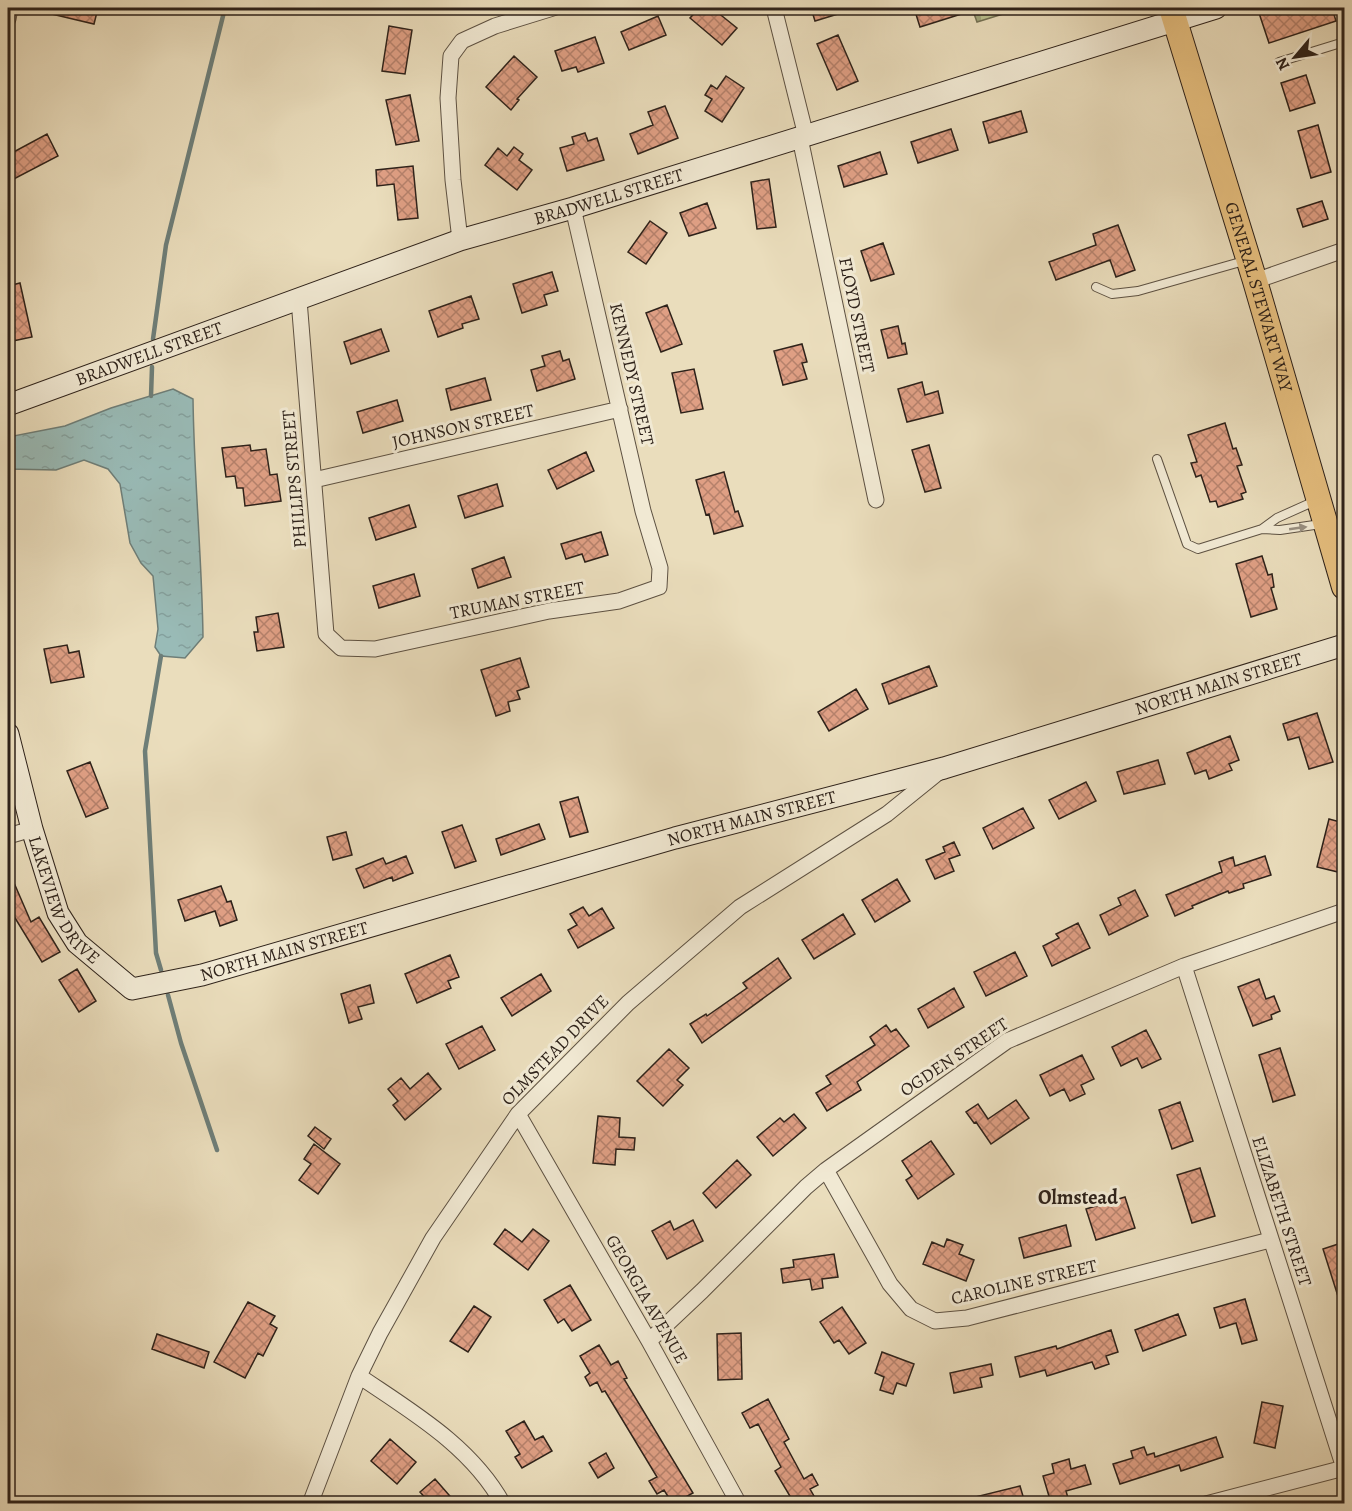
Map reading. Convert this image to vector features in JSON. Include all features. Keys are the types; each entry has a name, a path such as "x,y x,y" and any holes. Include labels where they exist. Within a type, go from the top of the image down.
{"main road":[{"name":"GENERAL STEWART WAY","path":"1173,14 1252,270 1344,586"}],"street":[{"path":"8,19 10,8"},
{"path":"460,240 453,180 448,98 451,56 462,41 495,26 553,8"},
{"name":"FLOYD STREET","path":"774,8 803,137 876,501"},
{"name":"BRADWELL STREET","path":"8,405 460,240 573,208 803,137 1173,14 1216,8"},
{"name":"KENNEDY STREET","path":"573,208 643,511 655,548"},
{"path":"1252,270 1344,250"},
{"name":"PHILLIPS STREET","path":"299,300 326,634 341,648"},
{"name":"JOHNSON STREET","path":"314,480 620,408"},
{"name":"TRUMAN STREET","path":"341,648 375,649 549,611 619,601 659,588 660,568 655,548"},
{"name":"NORTH MAIN STREET","path":"158,984 202,975 675,838 944,768 1344,645"},
{"name":"LAKEVIEW DRIVE","path":"8,734 32,829 58,913 76,943 132,989 158,984"},
{"name":"OLMSTEAD DRIVE","path":"310,1503 359,1376 380,1333 433,1238 518,1114 628,1003 740,907 887,814 944,768"},
{"path":"8,836 32,829"},
{"name":"OGDEN STREET","path":"649,1341 826,1170 1007,1041 1184,966 1344,911"},
{"name":"ELIZABETH STREET","path":"1184,966 1344,1468"},
{"name":"GEORGIA AVENUE","path":"518,1114 739,1503"},
{"name":"CAROLINE STREET","path":"826,1170 890,1284 911,1309 935,1321 968,1318 1270,1240"},
{"path":"359,1376 418,1416 468,1456 503,1503"},
{"path":"1206,1503 1344,1468"}],"lane":[{"path":"1342,8 1344,14"},
{"path":"1279,62 1344,42"},
{"path":"1096,287 1112,294 1252,270"},
{"path":"1157,459 1187,544 1198,549 1262,530 1326,524"},
{"path":"1262,530 1277,518 1319,499"}],"green space":[{"path":"972,8 1001,8 1003,14 977,22"}],"water":[{"path":"173,389 193,399 201,578 203,637 185,658 161,656 155,647 158,629 153,576 141,563 130,543 120,484 108,469 84,460 56,470 8,469 8,437 65,426 111,408"}],"building":[{"path":"44,8 98,8 94,24 43,12"},
{"path":"699,8 712,8 737,28 722,45 690,18"},
{"path":"811,8 850,8 851,10 815,21"},
{"path":"914,8 973,8 974,10 920,27"},
{"path":"1332,8 1336,21 1269,43 1258,10"},
{"path":"658,16 666,35 629,50 621,32"},
{"path":"389,26 412,30 405,74 382,71"},
{"path":"838,35 858,81 837,90 817,44"},
{"path":"595,37 604,63 578,72 576,67 562,71 555,51"},
{"path":"514,56 537,77 517,99 519,100 511,110 486,87"},
{"path":"1306,75 1315,103 1290,111 1281,83"},
{"path":"726,76 744,88 722,122 705,111 712,99 705,95 711,85 717,89"},
{"path":"410,95 419,141 396,145 386,100"},
{"path":"665,106 678,138 638,154 630,134 653,125 648,112"},
{"path":"1021,111 1027,132 989,143 983,122"},
{"path":"1318,125 1331,172 1311,178 1298,131"},
{"path":"951,129 958,150 918,163 911,142"},
{"path":"585,133 588,141 597,138 604,160 567,171 560,148 574,144 572,137"},
{"path":"47,134 58,156 8,182 8,155"},
{"path":"514,147 523,154 519,160 532,170 517,190 485,165 498,148 507,156"},
{"path":"880,152 887,174 844,187 838,166"},
{"path":"413,166 418,218 398,220 394,184 377,186 376,170"},
{"path":"769,179 776,227 757,229 751,182"},
{"path":"1322,201 1328,219 1303,227 1297,209"},
{"path":"707,203 716,228 689,236 680,213"},
{"path":"650,221 667,233 646,264 628,252"},
{"path":"1118,225 1135,270 1116,277 1110,260 1056,280 1049,262 1096,245 1093,234"},
{"path":"883,243 894,274 871,281 861,251"},
{"path":"552,272 558,291 544,295 547,305 522,313 513,284"},
{"path":"20,283 32,337 8,342 8,286"},
{"path":"471,296 479,319 462,324 463,328 438,337 429,311"},
{"path":"667,305 682,344 661,352 646,313"},
{"path":"898,326 907,354 888,358 881,330"},
{"path":"381,329 389,351 351,364 344,342"},
{"path":"802,344 807,362 802,363 807,379 783,385 774,351"},
{"path":"560,351 563,361 569,359 575,379 537,391 531,370 545,366 542,356"},
{"path":"694,369 703,409 681,413 672,373"},
{"path":"485,378 491,400 451,410 446,389"},
{"path":"922,382 925,395 938,391 943,413 907,422 898,389"},
{"path":"397,400 403,421 363,433 357,412"},
{"path":"1225,423 1233,449 1236,448 1242,465 1237,466 1246,492 1241,494 1243,499 1218,507 1216,501 1210,502 1201,475 1196,477 1191,463 1197,462 1188,435"},
{"path":"250,445 251,451 266,449 270,475 277,474 281,501 245,506 243,488 237,488 235,476 226,477 222,448"},
{"path":"929,445 941,488 925,492 912,450"},
{"path":"586,452 594,471 557,489 548,470"},
{"path":"724,472 735,512 738,511 743,526 714,534 696,480"},
{"path":"497,484 503,506 465,518 458,496"},
{"path":"409,505 416,527 376,540 369,518"},
{"path":"601,532 608,555 585,562 582,554 566,559 561,544"},
{"path":"1262,556 1268,575 1272,574 1274,587 1271,588 1277,609 1251,617 1236,564"},
{"path":"504,557 511,577 478,588 472,569"},
{"path":"414,574 420,596 379,608 373,586"},
{"path":"278,613 284,647 257,651 254,632 258,632 256,617"},
{"path":"67,645 69,653 79,651 84,677 51,683 44,649"},
{"path":"520,658 529,687 517,691 520,699 508,702 510,711 496,716 481,670"},
{"path":"929,666 937,686 889,704 882,684"},
{"path":"856,689 868,709 829,731 818,712"},
{"path":"1317,713 1333,762 1309,769 1299,737 1288,740 1283,724"},
{"path":"1230,736 1239,760 1229,764 1232,770 1209,779 1206,770 1195,774 1187,753"},
{"path":"1158,760 1165,784 1124,794 1117,772"},
{"path":"90,762 108,808 86,817 67,771"},
{"path":"1086,782 1096,801 1059,819 1049,800"},
{"path":"578,797 588,832 570,837 560,802"},
{"path":"1023,808 1034,828 993,849 983,828"},
{"path":"1329,819 1344,823 1344,848 1338,872 1317,867"},
{"path":"539,824 545,839 501,855 496,839"},
{"path":"462,825 476,861 455,868 442,832"},
{"path":"346,832 352,855 333,860 327,837"},
{"path":"954,842 960,855 949,859 954,871 935,879 926,860 945,852 943,847"},
{"path":"406,856 413,873 393,881 392,877 364,888 356,869 383,858 386,864"},
{"path":"1265,856 1271,875 1243,884 1244,888 1229,893 1228,891 1175,916 1166,895 1222,872 1219,862 1233,857 1235,866"},
{"path":"8,869 31,922 39,917 60,952 42,962 12,913 8,915"},
{"path":"897,879 910,901 875,922 862,900"},
{"path":"221,886 227,902 231,901 237,920 220,926 215,911 185,921 178,900"},
{"path":"1135,890 1148,916 1109,935 1100,915 1121,905 1118,898"},
{"path":"583,907 589,916 602,908 614,928 578,948 568,930 577,925 570,914"},
{"path":"843,914 855,934 814,959 802,940"},
{"path":"1078,923 1090,948 1052,966 1043,946 1059,938 1056,934"},
{"path":"1015,952 1027,976 986,996 974,972"},
{"path":"450,955 459,977 448,981 451,988 417,1003 405,974"},
{"path":"778,958 791,978 702,1043 690,1024 706,1014 707,1016 747,988 743,983"},
{"path":"77,969 96,1001 79,1012 59,980"},
{"path":"541,974 551,991 512,1016 501,998"},
{"path":"1259,979 1266,999 1274,996 1280,1011 1271,1015 1272,1019 1253,1026 1238,987"},
{"path":"370,985 374,1003 358,1007 362,1019 349,1023 341,994"},
{"path":"954,988 964,1007 928,1028 918,1009"},
{"path":"886,1025 891,1032 896,1029 909,1046 857,1082 861,1090 827,1111 816,1093 831,1084 826,1076 875,1045 870,1037"},
{"path":"482,1026 495,1050 459,1069 446,1044"},
{"path":"1146,1030 1161,1059 1142,1068 1137,1058 1121,1066 1112,1047"},
{"path":"1280,1048 1295,1095 1273,1102 1259,1055"},
{"path":"669,1049 689,1068 677,1080 683,1085 663,1106 637,1081"},
{"path":"1082,1055 1094,1079 1081,1085 1085,1094 1070,1101 1064,1089 1050,1096 1040,1075"},
{"path":"428,1073 441,1089 405,1120 393,1105 398,1101 388,1089 401,1078 410,1089"},
{"path":"1016,1100 1029,1118 991,1144 966,1112 978,1104 988,1119"},
{"path":"1180,1102 1193,1141 1172,1149 1159,1110"},
{"path":"794,1114 806,1128 773,1156 757,1137 780,1118 784,1122"},
{"path":"598,1116 620,1118 619,1137 635,1138 634,1150 616,1149 615,1165 593,1163"},
{"path":"315,1127 331,1139 324,1149 308,1136"},
{"path":"931,1141 954,1174 918,1199 906,1180 912,1176 902,1161"},
{"path":"314,1144 340,1164 318,1194 299,1180 311,1164 304,1159"},
{"path":"737,1160 751,1175 716,1208 703,1193"},
{"path":"1200,1168 1215,1216 1192,1223 1177,1175"},
{"path":"1125,1197 1135,1228 1096,1240 1086,1209"},
{"path":"693,1220 703,1241 667,1259 652,1231 670,1221 674,1230"},
{"path":"1066,1225 1071,1246 1024,1258 1019,1238"},
{"path":"505,1229 522,1242 533,1229 549,1241 528,1270 494,1244"},
{"path":"947,1239 963,1245 959,1254 974,1260 966,1281 923,1264 932,1242 944,1247"},
{"path":"1344,1242 1344,1309 1342,1309 1323,1249"},
{"path":"834,1254 838,1277 822,1279 823,1288 812,1290 810,1279 783,1283 781,1269 794,1267 793,1260"},
{"path":"570,1285 591,1320 572,1331 564,1319 558,1323 544,1300"},
{"path":"1245,1299 1257,1340 1242,1344 1236,1323 1220,1328 1214,1308"},
{"path":"248,1302 275,1316 270,1324 277,1328 263,1356 258,1353 245,1378 214,1362"},
{"path":"474,1306 491,1317 468,1352 450,1341"},
{"path":"842,1307 866,1343 849,1354 839,1340 834,1343 820,1322"},
{"path":"1178,1314 1186,1335 1143,1351 1135,1330"},
{"path":"1111,1330 1118,1352 1106,1356 1109,1364 1095,1369 1092,1362 1047,1376 1045,1370 1020,1377 1015,1357 1056,1346 1057,1349"},
{"path":"741,1333 742,1379 718,1380 717,1334"},
{"path":"157,1334 209,1352 204,1368 152,1349"},
{"path":"599,1345 611,1365 618,1361 627,1378 624,1379 693,1493 675,1503 672,1503 664,1490 657,1494 649,1481 657,1477 605,1391 602,1392 597,1382 590,1386 585,1377 590,1373 580,1356"},
{"path":"882,1352 914,1364 906,1386 897,1383 893,1394 880,1390 884,1377 875,1373"},
{"path":"991,1364 993,1375 980,1378 982,1387 954,1393 950,1373"},
{"path":"768,1399 789,1439 784,1442 804,1479 812,1474 818,1485 810,1489 818,1503 794,1503 775,1471 781,1467 758,1424 750,1428 742,1413"},
{"path":"1262,1402 1283,1406 1275,1448 1254,1443"},
{"path":"524,1421 535,1440 543,1436 552,1451 522,1468 515,1457 520,1454 506,1431"},
{"path":"1216,1437 1223,1457 1181,1471 1179,1465 1120,1484 1113,1464 1133,1458 1131,1451 1144,1447 1147,1455 1154,1453 1155,1457"},
{"path":"390,1439 416,1462 397,1484 371,1461"},
{"path":"606,1453 614,1468 598,1478 589,1463"},
{"path":"1069,1459 1071,1469 1085,1465 1091,1484 1066,1491 1068,1498 1051,1503 1043,1476 1054,1473 1052,1464"},
{"path":"435,1479 456,1503 430,1503 420,1492"},
{"path":"1020,1486 1025,1503 967,1503 967,1499"}],"waterway":[{"path":"153,339 166,245 225,8"},
{"path":"151,396 152,367"},
{"path":"161,656 145,751 156,953 161,970"},
{"path":"168,995 181,1043 217,1150"}],"district":[{"name":"Olmstead","path":"1078,1197"}]}
